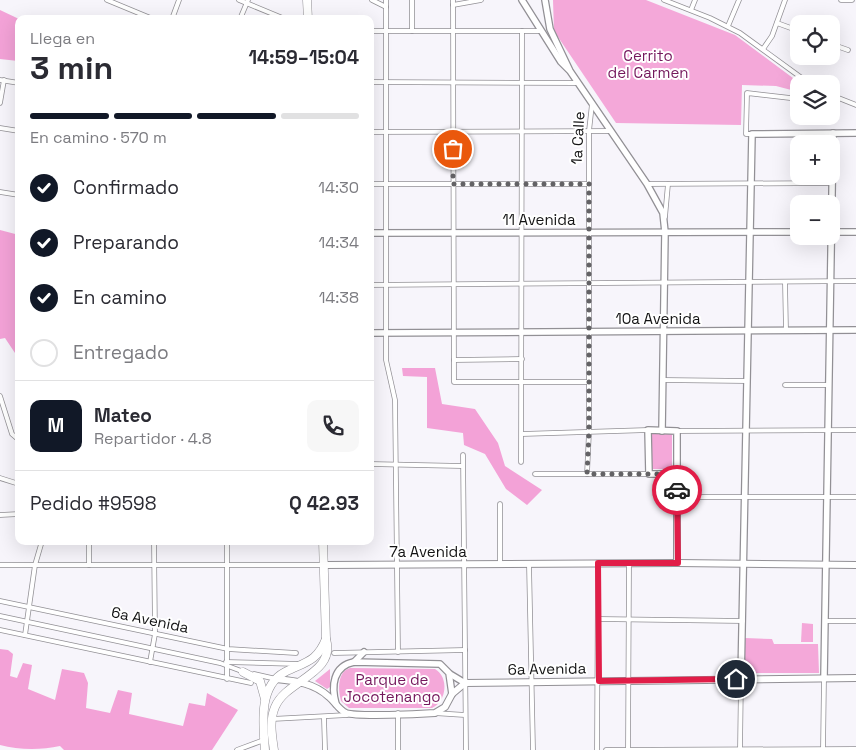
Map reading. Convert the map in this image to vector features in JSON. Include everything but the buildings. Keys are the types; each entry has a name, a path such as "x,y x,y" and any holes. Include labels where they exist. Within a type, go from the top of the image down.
{"highway":[{"path":"307,0 308,15"},
{"path":"274,750 272,719 275,708 283,695 304,679 326,658 328,647 326,639 323,545"},
{"path":"266,750 263,723 268,691 276,679 284,672 316,657 326,639"},
{"path":"300,665 309,667 304,679"},
{"path":"248,678 260,682 265,702"}],"main road":[{"name":"7a Avenida","path":"323,565 598,563 856,565"},
{"path":"300,665 296,673 320,690 343,711 351,714 432,713 445,707 452,694 465,683"},
{"name":"6a Avenida","path":"465,683 856,678"},
{"path":"276,679 304,679"}],"street":[{"path":"107,0 144,15"},
{"path":"173,15 179,0"},
{"path":"238,0 276,15"},
{"path":"372,0 386,7"},
{"path":"386,0 386,334 387,367 395,400 398,652"},
{"path":"412,0 412,31"},
{"path":"481,0 453,3 454,382 589,382"},
{"path":"522,0 560,62 570,71"},
{"path":"545,0 550,29 570,71 647,184 663,213 665,222"},
{"path":"664,0 728,26 798,75"},
{"path":"691,10 695,0"},
{"path":"728,26 739,0"},
{"path":"763,49 777,23 785,0"},
{"path":"841,0 852,0"},
{"path":"242,15 247,2"},
{"path":"777,23 790,28"},
{"path":"374,31 540,31"},
{"path":"522,31 522,462"},
{"path":"840,47 848,50"},
{"path":"0,103 2,80 15,82"},
{"path":"374,82 578,83"},
{"path":"740,750 751,184 747,93 790,98"},
{"path":"840,99 856,106"},
{"name":"1a Calle","path":"587,474 589,432 589,131 592,104"},
{"path":"0,128 15,130"},
{"path":"374,132 611,131"},
{"path":"749,134 856,133"},
{"path":"374,184 589,184"},
{"path":"647,184 790,184"},
{"path":"662,430 665,222 668,184"},
{"path":"0,192 15,194"},
{"name":"11 Avenida","path":"374,234 790,232"},
{"path":"840,232 856,232"},
{"path":"823,750 831,245"},
{"path":"374,285 856,281"},
{"path":"785,282 786,331"},
{"name":"10a Avenida","path":"374,334 856,330"},
{"path":"454,360 522,359"},
{"path":"663,380 747,381"},
{"path":"785,385 829,385"},
{"path":"0,396 15,434"},
{"path":"522,434 648,430 856,430"},
{"path":"648,430 649,474"},
{"path":"676,431 678,563"},
{"path":"462,455 466,750"},
{"path":"374,464 462,466"},
{"path":"535,474 677,474"},
{"path":"0,478 15,481"},
{"path":"677,497 856,497"},
{"path":"500,504 500,564"},
{"path":"0,515 15,514"},
{"path":"25,635 30,608 34,565 41,545"},
{"path":"89,545 89,565"},
{"path":"150,662 155,634 154,545"},
{"path":"227,545 227,679"},
{"path":"597,750 599,681 598,563"},
{"path":"628,750 629,563"},
{"path":"529,564 532,750"},
{"name":"7a Avenida","path":"0,565 323,565"},
{"name":"6a Avenida","path":"0,601 228,649 296,653"},
{"path":"0,616 220,663 300,665"},
{"path":"599,619 743,621"},
{"path":"825,621 856,621"},
{"path":"0,630 227,679 276,679"},
{"path":"334,653 465,650"},
{"path":"354,662 364,652"},
{"path":"336,704 334,686 336,673 342,666 354,662 442,664 449,674 465,683"},
{"path":"220,663 248,678"},
{"path":"449,674 452,694"},
{"path":"398,713 398,750"},
{"path":"432,713 465,715"},
{"path":"272,719 324,718 351,714"},
{"path":"324,718 325,750"},
{"path":"237,750 264,740"},
{"path":"606,750 856,749"}],"green space":[{"name":"Cerrito del Carmen","path":"553,0 646,0 735,35 790,76 790,90 776,86 742,85 741,125 616,123 554,31"},
{"path":"651,434 672,434 672,469 651,469"},
{"path":"802,623 813,624 813,642 801,642"},
{"path":"745,638 772,639 774,644 818,644 819,673 745,673"},
{"name":"Parque de Jocotenango","path":"350,668 435,669 443,677 443,695 437,705 432,708 349,708 341,701 339,687 343,673"},
{"path":"330,669 330,687 327,689 315,681"}],"shaded area":[{"path":"0,10 15,17 15,61 0,59"},
{"path":"0,230 15,234 15,353 5,338 0,339"},
{"path":"402,368 435,368 442,404 475,409 498,443 505,466 542,490 527,505 506,489 485,454 464,445 463,433 427,428 427,377 403,376"},
{"path":"0,649 8,650 13,654 10,676 17,678 23,663 32,665 28,689 55,700 62,669 84,673 88,683 86,708 110,713 118,690 132,693 129,714 183,726 189,703 205,706 207,693 238,710 212,750 64,750 60,746 30,749 0,745"}],"way so far":[{"path":"453,149 453,184 589,184 589,432 587,474 677,474 677,490"}],"route":[{"path":"677,490 678,563 598,563 599,681 736,679"}]}
